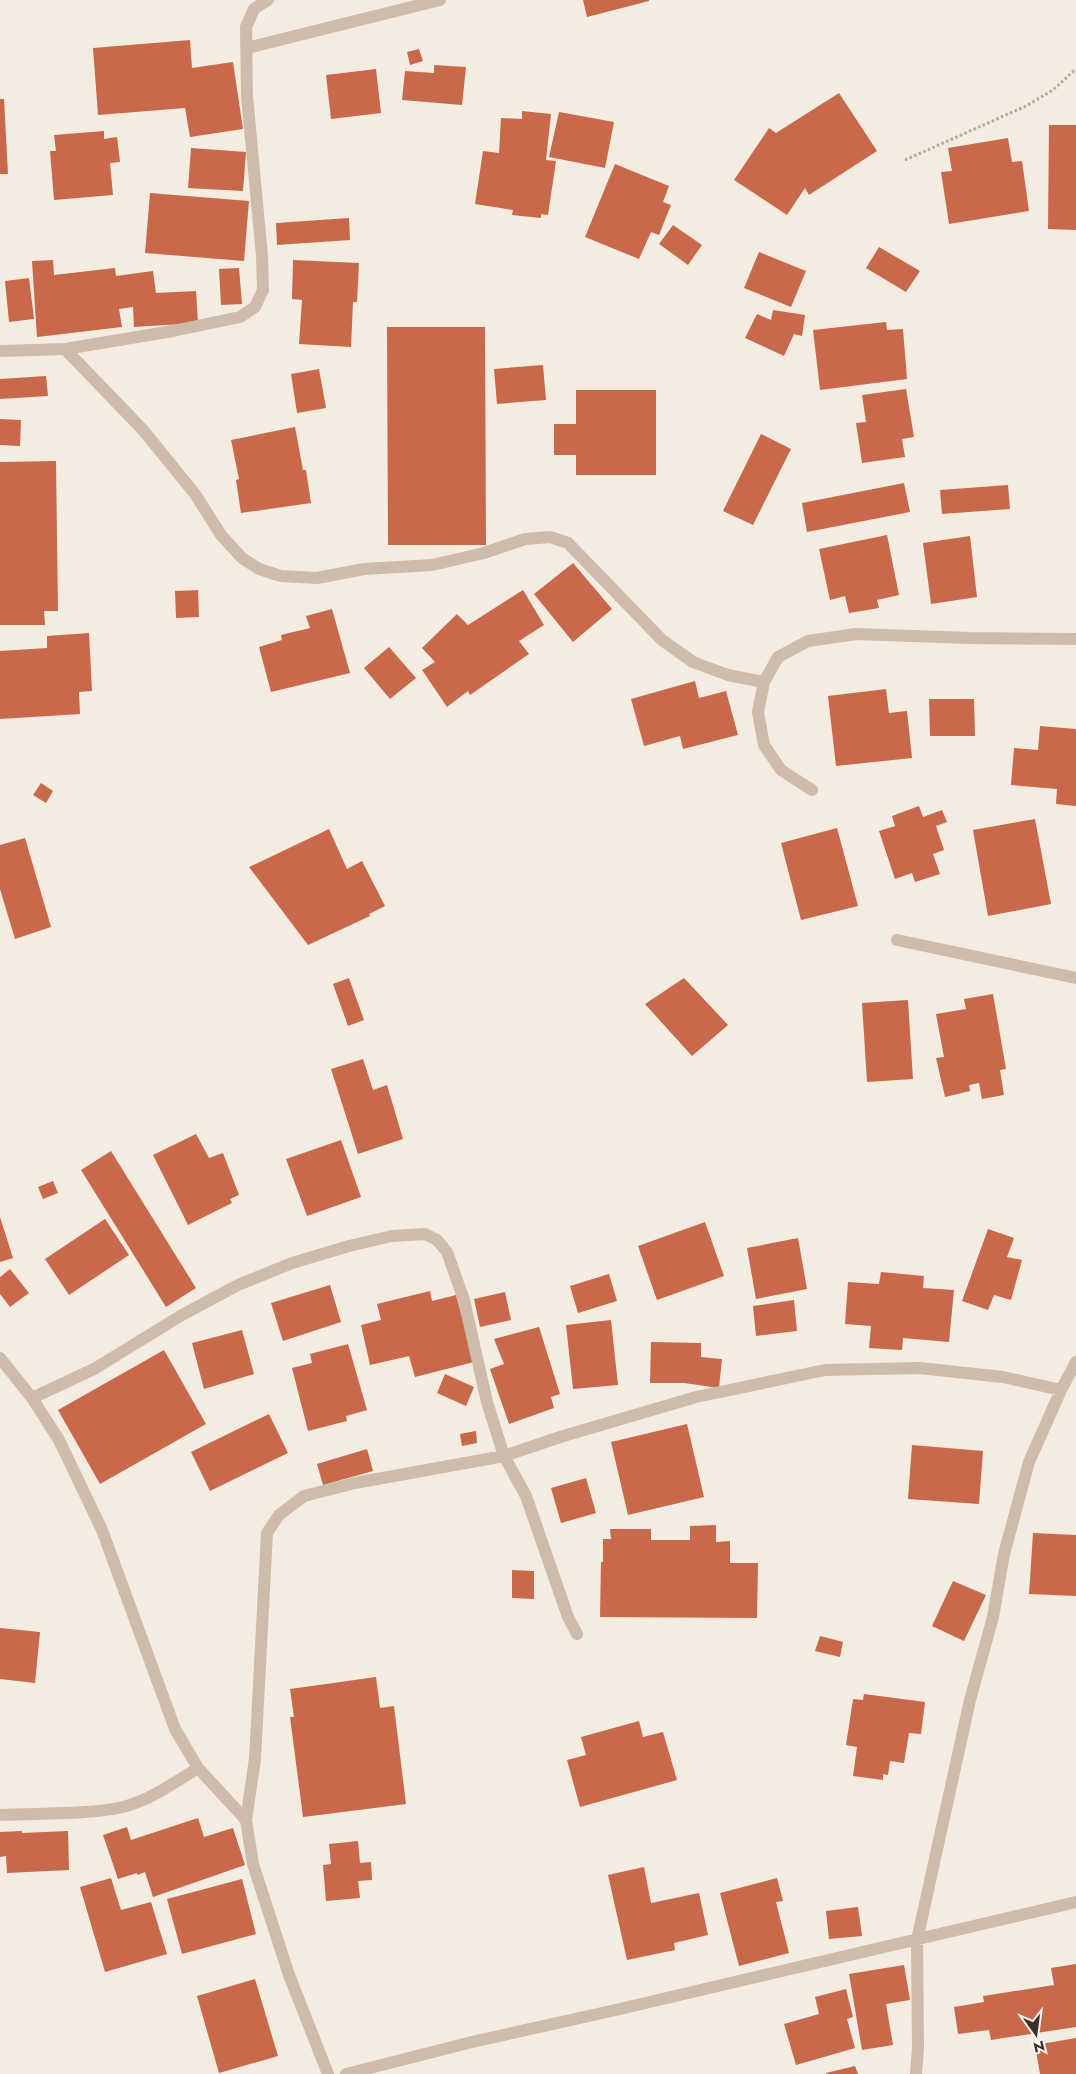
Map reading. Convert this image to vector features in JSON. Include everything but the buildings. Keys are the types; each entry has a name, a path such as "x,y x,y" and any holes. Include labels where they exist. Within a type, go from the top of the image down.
{"street":[{"path":"0,351 65,349 172,331 240,317 255,307 263,290 262,256 246,96 246,27 254,9 268,0"},
{"path":"247,48 440,0"},
{"path":"65,349 144,430 195,494 221,535 242,558 259,569 282,576 317,578 364,569 432,565 484,553 525,539 550,537 568,543 662,640 693,662 728,675 764,682"},
{"path":"812,790 781,770 764,745 758,712 764,682 778,657 808,641 856,634 1076,639"},
{"path":"897,940 1076,978"},
{"path":"32,1398 94,1369 182,1315 238,1285 292,1263 349,1246 392,1236 425,1234 437,1240 447,1252 464,1300 487,1402 504,1456 526,1496 568,1617 577,1634"},
{"path":"0,1358 32,1398 59,1440 102,1530 175,1729 198,1768 246,1820"},
{"path":"916,2074 918,2048 917,1940 970,1700 992,1617 1004,1554 1029,1462 1061,1390 1076,1362"},
{"path":"328,2074 288,1975 256,1873 246,1820 255,1759 267,1533 279,1515 304,1496 355,1483 504,1456 560,1437 696,1397 826,1370 919,1368 1004,1377 1061,1390"},
{"path":"0,1815 88,1811 123,1807 156,1794 198,1768"},
{"path":"346,2074 472,2042 1076,1902"}],"path":[{"path":"905,160 1026,106 1053,90 1076,69"}]}
